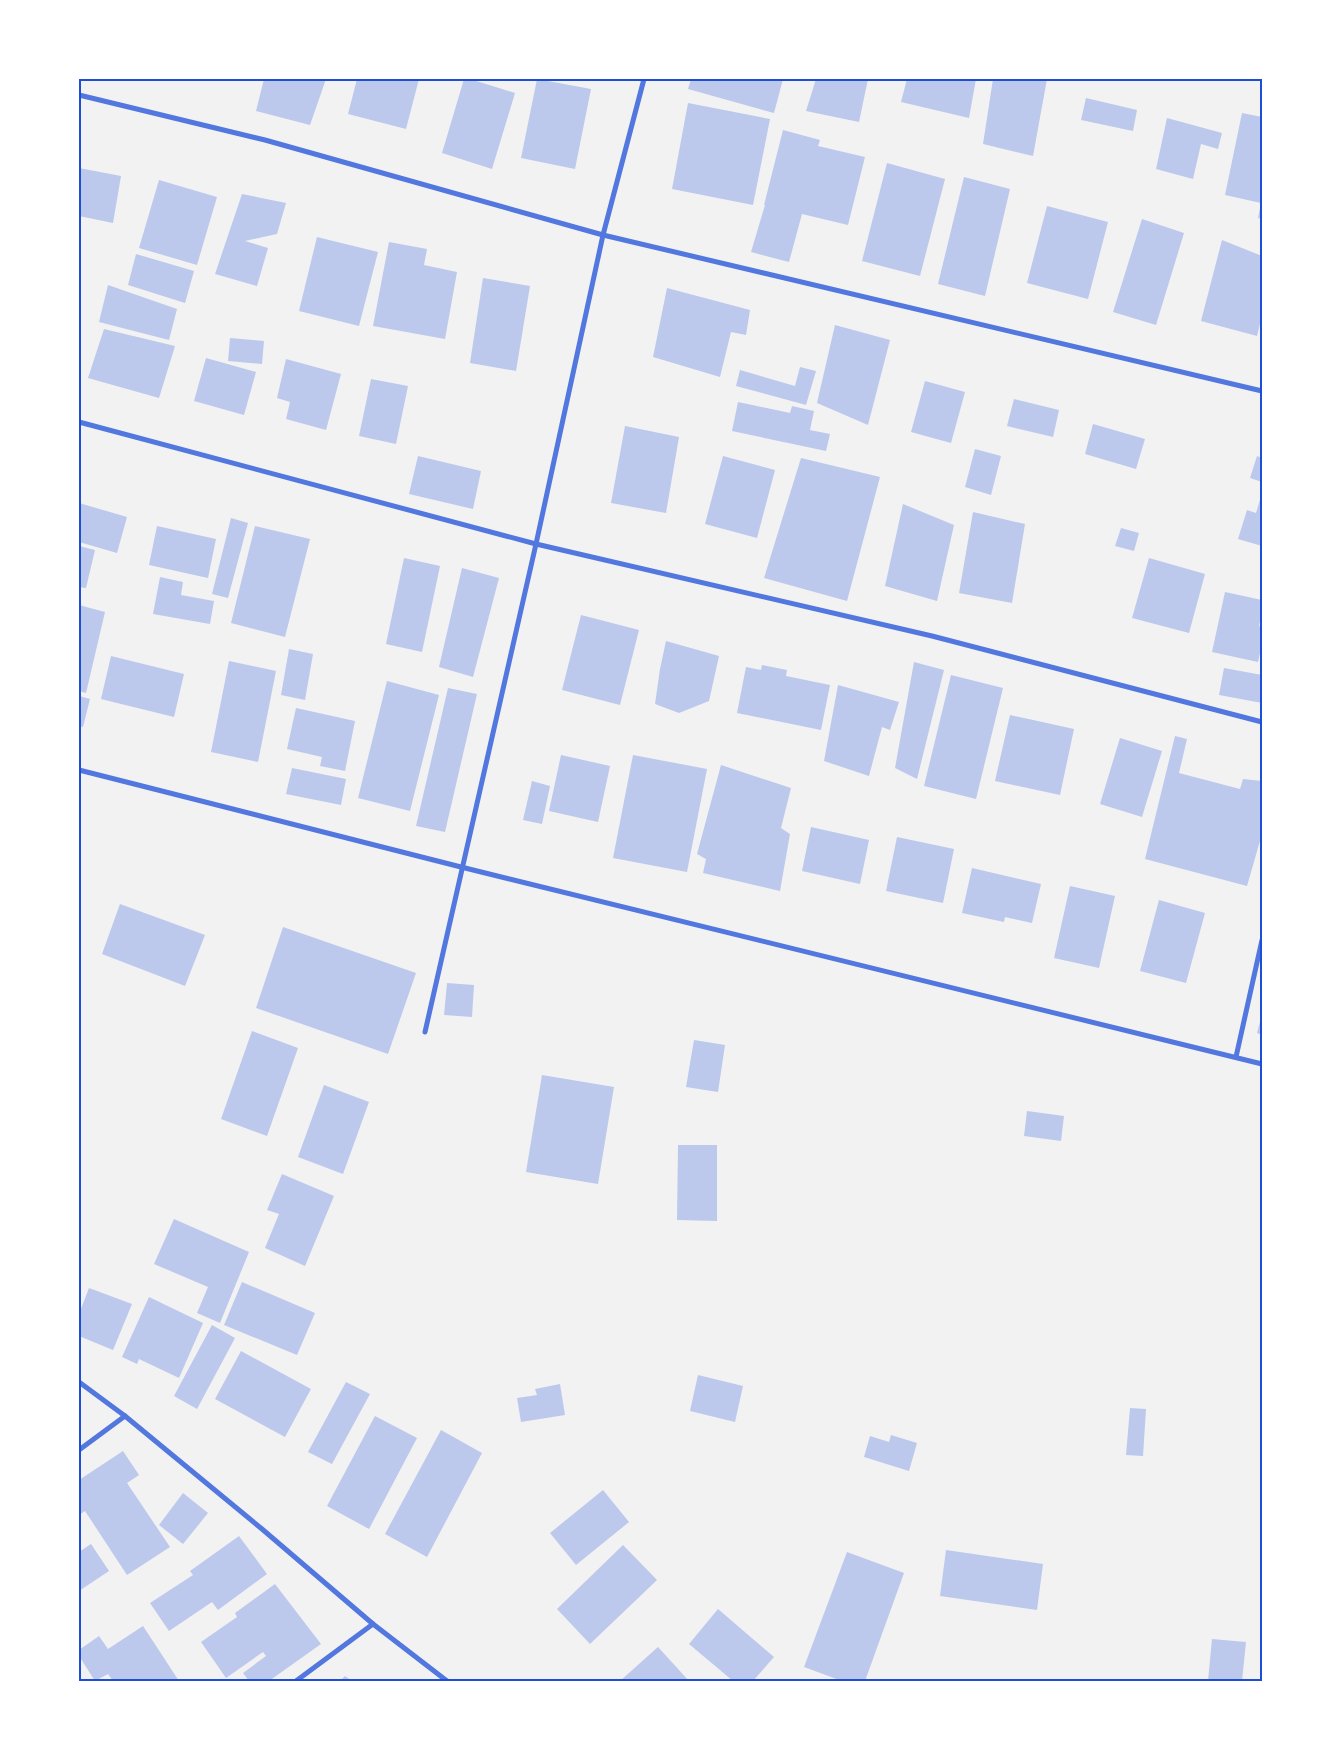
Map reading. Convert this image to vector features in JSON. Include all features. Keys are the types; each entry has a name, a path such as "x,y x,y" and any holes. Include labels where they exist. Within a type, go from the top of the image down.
{"street":[{"path":"425,1032 536,544 603,235 644,79"},
{"path":"79,95 265,140 603,235 1262,391"},
{"path":"79,422 536,544 932,636 1262,722"},
{"path":"79,770 462,868 1262,1064"},
{"path":"1236,1057 1262,940"},
{"path":"79,1382 125,1416 373,1624 447,1681"},
{"path":"79,1450 125,1416"},
{"path":"296,1681 373,1624"}],"building":[{"path":"264,79 326,79 310,125 256,111"},
{"path":"357,79 419,79 406,129 348,114"},
{"path":"464,79 470,79 515,93 492,169 442,153"},
{"path":"537,79 591,89 575,169 521,158"},
{"path":"691,79 783,79 774,113 688,89"},
{"path":"816,79 868,79 859,122 806,111"},
{"path":"907,79 976,79 969,118 901,102"},
{"path":"993,79 1047,79 1033,156 983,144"},
{"path":"1086,98 1137,110 1133,131 1081,120"},
{"path":"688,103 770,119 753,205 672,189"},
{"path":"1242,113 1262,117 1262,219 1258,218 1261,203 1225,195"},
{"path":"1167,118 1222,133 1218,149 1201,144 1193,179 1156,169"},
{"path":"783,130 820,140 818,146 865,157 848,225 802,214 789,262 751,252 765,205"},
{"path":"887,163 945,179 920,276 862,261"},
{"path":"79,168 121,176 113,223 79,216"},
{"path":"964,177 1010,189 985,296 938,284"},
{"path":"159,180 217,197 197,265 139,248"},
{"path":"242,194 286,203 277,234 245,241 268,248 257,286 215,274"},
{"path":"1047,206 1108,222 1088,299 1027,283"},
{"path":"1142,219 1184,233 1156,325 1113,312"},
{"path":"317,237 378,252 359,326 299,311"},
{"path":"1222,240 1262,256 1262,316 1257,336 1201,321"},
{"path":"389,242 427,249 424,265 457,272 445,339 373,326"},
{"path":"136,254 194,271 185,303 128,285"},
{"path":"483,278 530,286 516,371 470,363"},
{"path":"108,285 177,309 169,340 99,322"},
{"path":"667,288 750,310 746,335 731,332 720,377 653,357"},
{"path":"835,325 890,340 868,425 817,403"},
{"path":"104,329 175,346 159,398 88,378"},
{"path":"230,338 264,341 262,364 228,361"},
{"path":"206,358 256,372 244,415 194,401"},
{"path":"286,359 341,374 326,430 286,419 290,402 277,398"},
{"path":"800,367 816,371 806,405 736,386 740,370 795,386"},
{"path":"371,379 408,386 396,444 359,436"},
{"path":"925,381 965,392 951,443 911,432"},
{"path":"1014,399 1059,410 1053,437 1007,426"},
{"path":"738,402 790,413 792,406 814,411 810,430 830,434 826,451 732,431"},
{"path":"1093,424 1145,439 1136,469 1085,454"},
{"path":"625,426 679,437 666,513 611,503"},
{"path":"975,449 1001,456 991,495 965,487"},
{"path":"418,456 481,471 473,509 409,494"},
{"path":"723,456 775,470 757,538 705,524"},
{"path":"1257,456 1262,458 1262,482 1250,478"},
{"path":"801,458 880,477 847,601 764,578"},
{"path":"1262,493 1262,546 1238,539 1247,510 1256,513"},
{"path":"79,503 127,517 117,553 79,542"},
{"path":"903,504 954,525 937,601 885,586"},
{"path":"973,512 1025,524 1012,603 959,593"},
{"path":"231,518 248,523 228,598 212,594"},
{"path":"157,526 216,539 208,578 149,565"},
{"path":"255,526 310,539 285,637 231,623"},
{"path":"1121,528 1139,533 1134,551 1115,546"},
{"path":"79,546 95,550 86,588 79,587"},
{"path":"404,558 440,566 422,652 386,644"},
{"path":"1149,558 1205,574 1189,633 1132,618"},
{"path":"462,568 499,578 473,677 439,667"},
{"path":"160,577 183,582 181,595 214,601 210,624 153,614"},
{"path":"1225,592 1262,600 1259,626 1262,627 1262,644 1258,662 1212,652"},
{"path":"79,605 105,612 86,693 79,691"},
{"path":"581,615 639,630 620,705 562,690"},
{"path":"666,641 719,656 709,701 679,713 655,704"},
{"path":"289,649 313,654 305,700 281,695"},
{"path":"111,656 184,674 174,717 101,699"},
{"path":"229,661 276,671 258,762 211,752"},
{"path":"914,662 944,670 917,779 895,768"},
{"path":"762,665 787,670 786,676 830,685 821,730 737,713 746,667 761,670"},
{"path":"1224,668 1262,675 1262,703 1219,695"},
{"path":"951,675 1003,688 976,799 924,786"},
{"path":"387,681 439,695 410,811 358,798"},
{"path":"838,685 899,702 890,730 882,727 869,776 824,761"},
{"path":"448,688 477,694 445,832 416,826"},
{"path":"79,696 90,699 83,727 79,726"},
{"path":"296,708 355,721 345,771 320,766 322,757 287,749"},
{"path":"1010,715 1074,729 1060,795 995,781"},
{"path":"1175,736 1187,739 1179,773 1240,789 1243,779 1262,781 1262,834 1247,886 1145,859"},
{"path":"1120,738 1162,751 1142,817 1100,804"},
{"path":"561,755 610,766 598,822 549,811"},
{"path":"633,755 707,769 687,872 613,858"},
{"path":"721,765 791,788 781,828 790,834 780,891 703,873 706,859 697,854"},
{"path":"292,768 346,779 341,805 286,794"},
{"path":"532,781 550,786 542,824 523,820"},
{"path":"811,827 869,840 860,884 802,871"},
{"path":"897,837 954,849 943,903 886,891"},
{"path":"972,868 1041,884 1032,923 1005,917 1004,922 962,913"},
{"path":"1070,886 1115,896 1099,968 1054,958"},
{"path":"1159,900 1205,913 1186,983 1140,971"},
{"path":"120,904 205,935 185,986 102,954"},
{"path":"283,927 416,973 388,1054 256,1008"},
{"path":"447,983 474,985 472,1017 444,1015"},
{"path":"1262,1014 1262,1035 1257,1033"},
{"path":"252,1031 298,1048 267,1136 221,1119"},
{"path":"694,1040 725,1045 718,1092 686,1087"},
{"path":"542,1075 614,1087 598,1184 526,1172"},
{"path":"324,1085 369,1102 343,1174 298,1157"},
{"path":"1027,1111 1064,1116 1061,1141 1024,1136"},
{"path":"678,1145 717,1145 717,1221 677,1220"},
{"path":"282,1174 334,1196 305,1266 265,1248 279,1214 267,1210"},
{"path":"174,1219 249,1252 220,1323 197,1313 208,1287 154,1264"},
{"path":"242,1282 315,1313 297,1355 224,1325"},
{"path":"89,1288 132,1304 113,1350 79,1336 79,1314"},
{"path":"149,1297 203,1323 179,1378 139,1359 137,1364 122,1357"},
{"path":"212,1325 235,1338 197,1409 174,1396"},
{"path":"241,1351 311,1389 285,1437 215,1399"},
{"path":"698,1375 743,1386 735,1422 690,1411"},
{"path":"346,1382 370,1394 332,1464 308,1452"},
{"path":"560,1384 565,1415 521,1422 517,1398 537,1395 535,1389"},
{"path":"1130,1408 1146,1409 1143,1456 1126,1455"},
{"path":"375,1416 417,1438 369,1529 327,1506"},
{"path":"441,1430 482,1453 427,1557 385,1534"},
{"path":"891,1435 917,1443 909,1471 864,1457 870,1436 889,1442"},
{"path":"123,1451 139,1475 127,1483 170,1547 127,1575 85,1511 79,1515 79,1480"},
{"path":"603,1490 629,1522 576,1565 550,1533"},
{"path":"183,1493 208,1513 183,1544 159,1525"},
{"path":"239,1536 267,1574 218,1610 212,1602 169,1631 150,1603 193,1575 190,1571"},
{"path":"91,1544 109,1571 79,1591 79,1552"},
{"path":"623,1545 657,1580 590,1644 557,1609"},
{"path":"946,1550 1043,1564 1037,1610 940,1596"},
{"path":"847,1552 904,1573 865,1681 842,1681 804,1667"},
{"path":"275,1584 321,1644 269,1681 249,1681 243,1673 266,1656 263,1652 226,1678 201,1642 237,1617 235,1613"},
{"path":"718,1609 774,1657 753,1681 733,1681 689,1644"},
{"path":"143,1626 179,1681 113,1681 108,1674 95,1681 79,1656 79,1650 99,1636 108,1649"},
{"path":"1212,1639 1246,1642 1242,1681 1208,1681"},
{"path":"658,1647 689,1681 620,1681"},
{"path":"345,1676 352,1681 340,1681"}]}
